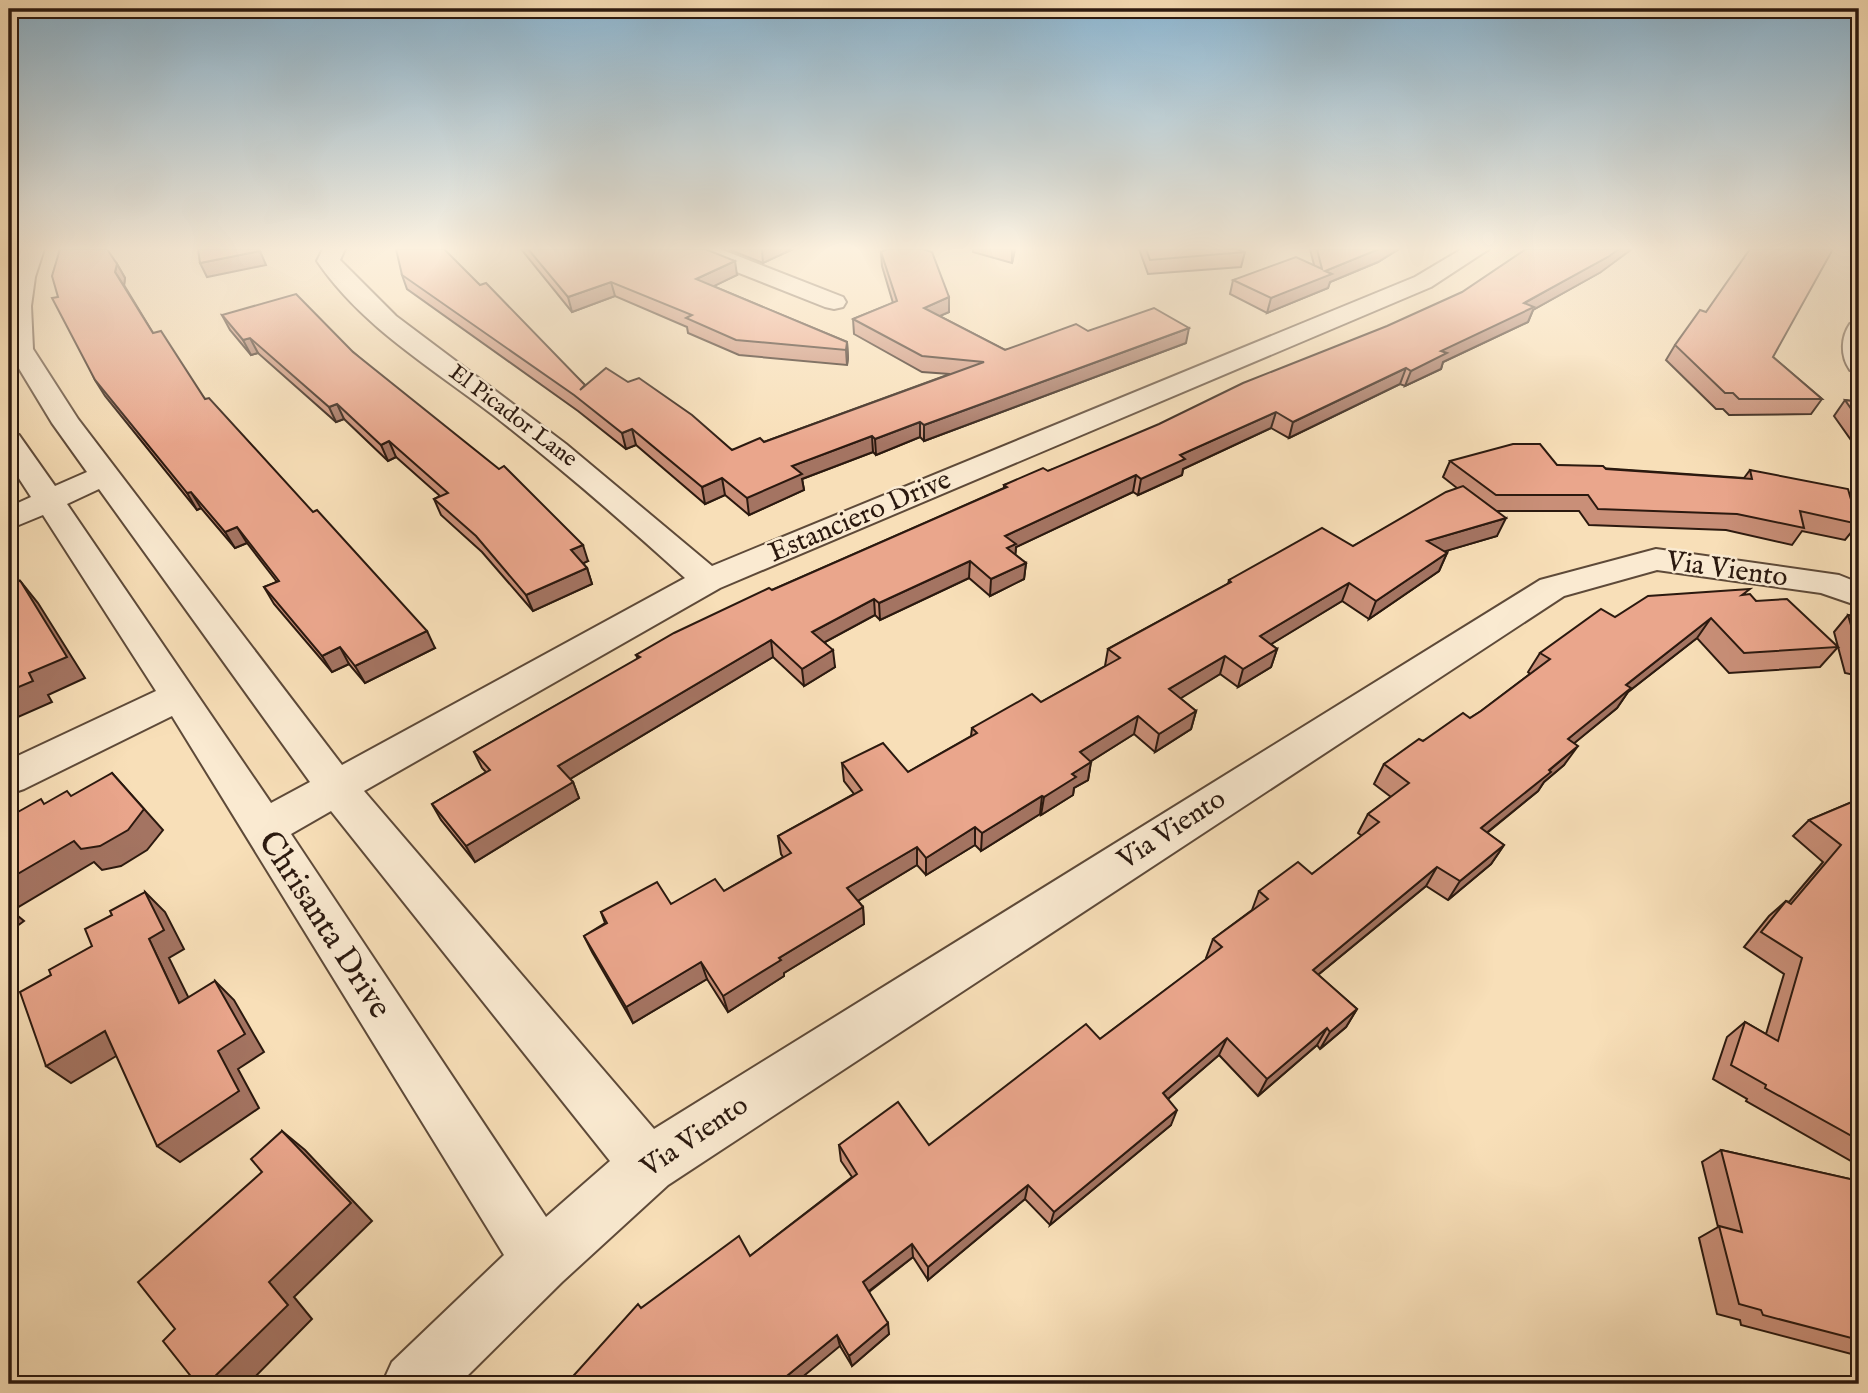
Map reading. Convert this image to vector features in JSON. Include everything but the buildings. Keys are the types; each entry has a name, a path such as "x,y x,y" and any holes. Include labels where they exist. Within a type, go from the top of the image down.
{"street":[{"path":"18,314 14,350 66,423 336,787 648,1165"},
{"name":"El Picador Lane","path":"379,314 588,474 708,580"},
{"name":"Estanciero Drive","path":"262,829 708,580 1346,314"},
{"path":"1859,329 1855,339 1859,364"},
{"name":"Chrisanta Drive","path":"9,441 179,696 541,1261"},
{"path":"9,519 105,475"},
{"name":"Via Viento","path":"541,1261 648,1165 1552,588 1656,559 1827,583 1859,595"},
{"path":"9,778 179,696"},
{"path":"414,1384 541,1261"}]}
